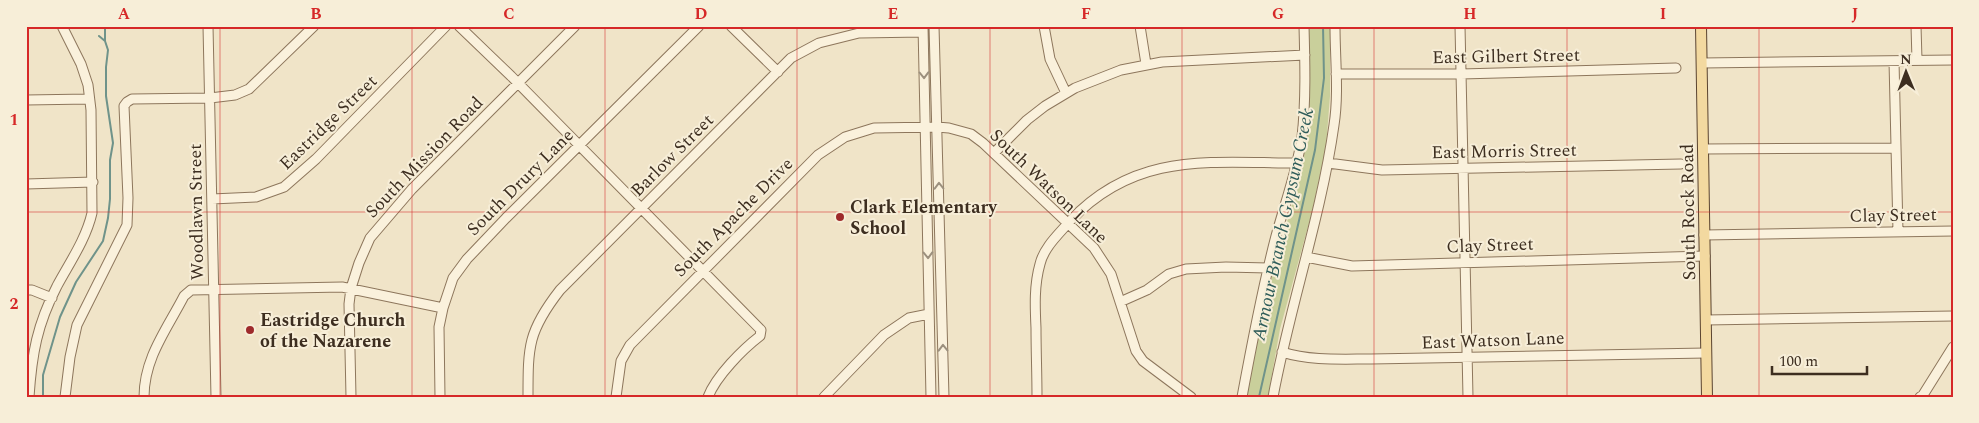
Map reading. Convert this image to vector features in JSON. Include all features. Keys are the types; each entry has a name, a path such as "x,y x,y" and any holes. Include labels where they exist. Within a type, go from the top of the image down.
{"main road":[{"name":"South Rock Road","path":"1701,26 1707,397"}],"street":[{"path":"29,397 31,362 37,333 52,298 89,228 92,213 93,182 88,85 81,64 62,26"},
{"name":"Woodlawn Street","path":"208,26 216,397"},
{"path":"64,397 77,325 127,225 128,198 124,106 132,99 210,98 234,95 249,89 314,26"},
{"name":"Eastridge Street","path":"212,199 256,197 284,187 316,159 446,26"},
{"path":"459,26 518,83 761,330 760,336 750,344 712,388 708,397"},
{"name":"South Mission Road","path":"351,397 349,304 351,288 370,238 386,217 575,26"},
{"name":"South Drury Lane","path":"440,397 439,327 453,278 467,259 699,26"},
{"path":"731,26 778,72"},
{"path":"934,26 944,397"},
{"path":"1044,26 1050,59 1066,93"},
{"path":"1140,26 1146,64"},
{"path":"1242,397 1268,268 1297,162 1306,93 1304,26"},
{"path":"1273,397 1282,352 1328,164 1335,123 1335,26"},
{"path":"1460,26 1468,397"},
{"path":"1916,26 1917,60"},
{"path":"923,29 931,397"},
{"name":"Barlow Street","path":"528,397 529,350 532,334 540,317 560,290 791,58 819,43 859,33 923,29"},
{"path":"994,153 1027,120 1066,93 1092,80 1122,70 1146,64 1305,55"},
{"path":"1702,63 1953,60"},
{"path":"1894,61 1898,232"},
{"name":"East Gilbert Street","path":"1336,74 1461,74 1676,68"},
{"path":"26,100 90,99"},
{"name":"South Watson Lane","path":"925,127 937,127 972,134 1094,248 1112,274 1136,351 1143,361 1191,397"},
{"name":"South Apache Drive","path":"616,397 621,361 630,345 818,155 845,137 874,128 925,127"},
{"path":"1703,149 1896,148"},
{"path":"1037,397 1035,293 1040,264 1049,245 1087,204 1101,193 1132,176 1154,169 1180,164 1297,162"},
{"name":"East Morris Street","path":"1328,164 1382,170 1681,164"},
{"path":"26,184 93,182"},
{"name":"Clay Street","path":"1704,235 1953,230"},
{"name":"Clay Street","path":"1306,257 1352,266 1705,256"},
{"path":"1120,302 1147,290 1169,274 1186,269 1226,267 1268,268"},
{"path":"144,397 145,380 150,360 184,296 191,290 300,287 351,288 443,308"},
{"path":"26,290 32,290 52,298"},
{"path":"824,397 884,335 909,318 929,314"},
{"path":"1706,320 1953,316"},
{"path":"1920,397 1953,347"},
{"name":"East Watson Lane","path":"1282,352 1296,356 1320,358 1467,358 1554,354 1706,353"}],"green space":[{"path":"1308,26 1330,26 1330,96 1326,147 1312,212 1280,329 1268,397 1245,397 1258,328 1299,178 1304,152"}],"waterway":[{"path":"105,26 105,41"},
{"name":"Armour Branch Gypsum Creek","path":"1259,397 1315,150 1324,78 1323,26"},
{"path":"43,397 43,375 60,317 76,282 103,241 108,218 110,160 113,143 106,96 108,50 105,41 99,36"}],"place":[{"name":"Clark Elementary School","path":"840,217"},
{"name":"Eastridge Church of the Nazarene","path":"250,330"}]}
